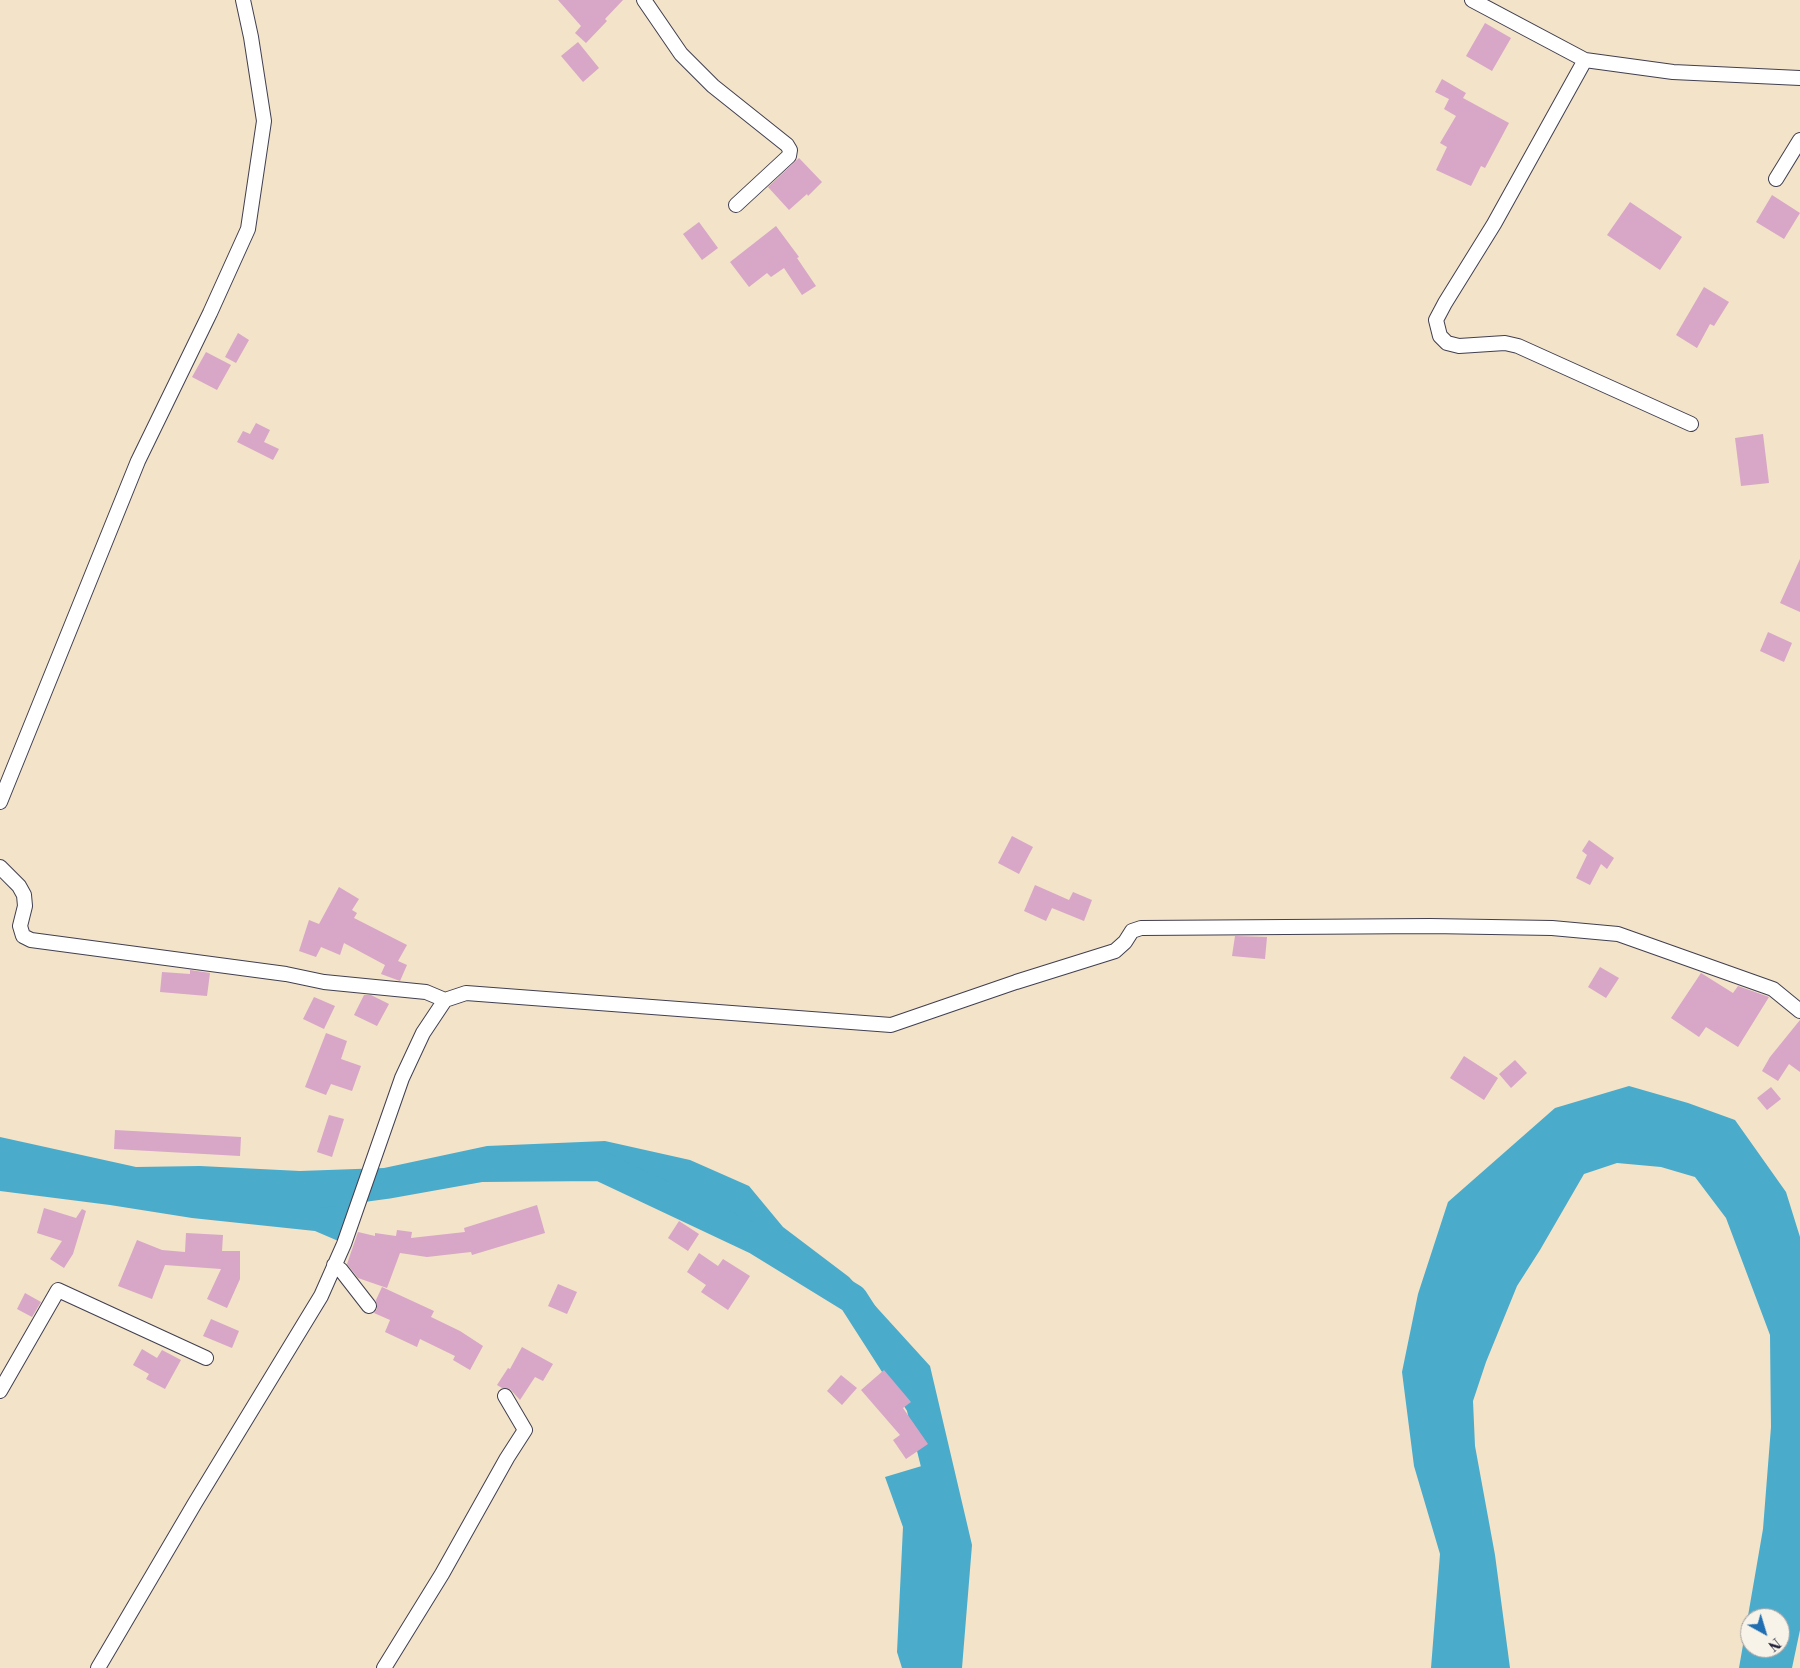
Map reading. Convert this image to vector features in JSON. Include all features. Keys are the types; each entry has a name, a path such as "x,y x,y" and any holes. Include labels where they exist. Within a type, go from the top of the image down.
{"street":[{"path":"0,802 138,461 210,313 248,229 264,121 251,37 243,0"},
{"path":"644,0 681,54 713,86 787,144 790,150 789,156 736,205"},
{"path":"1472,0 1584,60 1673,72 1800,78"},
{"path":"1584,60 1494,224 1436,320 1440,336 1447,343 1459,346 1505,343 1518,346 1691,424"},
{"path":"1776,179 1800,140"},
{"path":"0,867 19,886 24,895 25,906 20,926 23,936 31,940 286,974 324,982 426,992 445,1000 466,994 891,1025 1016,982 1115,951 1125,942 1132,931 1141,928 1430,926 1552,928 1618,934 1773,989 1800,1011"},
{"path":"98,1668 195,1503 321,1296 344,1244 402,1078 423,1033 445,1000"},
{"path":"334,1265 341,1270 369,1306"},
{"path":"0,1391 58,1290 206,1358"},
{"path":"384,1668 442,1574 507,1458 525,1430 505,1396"}],"water":[{"path":"1629,1086 1688,1103 1735,1120 1786,1192 1800,1237 1800,1630 1792,1668 1739,1668 1741,1658 1790,1658 1790,1608 1749,1608 1763,1529 1771,1427 1770,1335 1726,1218 1695,1177 1661,1167 1617,1163 1584,1174 1517,1286 1486,1362 1473,1401 1475,1446 1495,1555 1510,1668 1431,1668 1440,1554 1414,1466 1402,1372 1418,1294 1448,1202 1555,1108"},
{"path":"0,1137 136,1167 200,1166 300,1171 384,1168 487,1146 605,1141 690,1160 749,1186 783,1227 849,1277 930,1366 972,1545 962,1668 902,1668 897,1652 903,1527 885,1477 935,1462 921,1405 853,1299 757,1240 600,1166 481,1167 355,1188 354,1227 351,1241 336,1240 315,1231 192,1218 0,1191"}],"building":[{"path":"558,0 623,0 605,19 607,21 586,43 575,33 581,26"},
{"path":"1485,23 1511,38 1492,71 1466,56"},
{"path":"578,42 599,68 583,82 561,56"},
{"path":"1442,79 1466,93 1463,98 1509,123 1485,168 1481,166 1471,186 1436,170 1447,147 1440,143 1456,116 1444,109 1449,99 1435,92"},
{"path":"799,158 822,182 808,196 807,194 789,210 768,187"},
{"path":"1772,195 1800,213 1784,239 1756,222"},
{"path":"1630,202 1682,237 1660,270 1607,235"},
{"path":"699,222 718,248 702,260 683,234"},
{"path":"776,226 799,257 797,258 816,286 802,295 784,268 771,277 767,273 749,287 730,262"},
{"path":"1704,287 1729,302 1714,326 1710,324 1697,348 1676,335"},
{"path":"238,333 249,340 236,363 225,357"},
{"path":"206,352 231,365 217,390 192,377"},
{"path":"256,423 270,430 264,442 279,449 273,460 237,442 243,431 250,434"},
{"path":"1763,434 1769,483 1741,486 1735,438"},
{"path":"1800,559 1800,612 1780,603"},
{"path":"1768,632 1792,643 1784,662 1760,651"},
{"path":"1012,836 1033,847 1019,874 998,863"},
{"path":"1589,840 1614,858 1607,869 1601,864 1590,885 1576,878 1587,855 1582,851"},
{"path":"1035,885 1069,900 1073,892 1092,900 1084,921 1052,908 1046,921 1024,911"},
{"path":"339,887 359,899 352,910 357,913 354,918 407,945 398,961 407,965 400,981 381,974 385,965 344,943 340,955 321,947 316,957 299,951 309,920 319,924"},
{"path":"1235,936 1267,937 1265,959 1232,956"},
{"path":"1600,967 1619,978 1606,998 1588,987"},
{"path":"190,970 210,973 207,996 160,992 162,972 190,974"},
{"path":"1701,973 1733,993 1738,986 1769,997 1738,1047 1706,1027 1699,1037 1671,1018"},
{"path":"364,995 371,995 389,1004 377,1026 354,1015"},
{"path":"314,997 335,1006 324,1029 303,1019"},
{"path":"1800,1020 1800,1072 1789,1064 1778,1081 1762,1071 1770,1057"},
{"path":"326,1033 347,1041 341,1059 361,1066 352,1091 331,1084 326,1095 305,1087"},
{"path":"1464,1056 1498,1078 1484,1100 1450,1078"},
{"path":"1515,1060 1527,1073 1511,1088 1499,1074"},
{"path":"1771,1087 1781,1099 1767,1110 1757,1098"},
{"path":"329,1115 344,1119 332,1157 317,1152"},
{"path":"115,1130 241,1137 240,1156 114,1149"},
{"path":"537,1205 545,1233 472,1255 471,1252 427,1257 400,1253 387,1288 358,1278 347,1264 358,1232 375,1236 375,1233 396,1236 397,1230 412,1232 411,1238 465,1232 464,1228"},
{"path":"44,1208 76,1218 82,1209 86,1211 73,1254 64,1268 50,1259 62,1241 37,1233"},
{"path":"679,1221 699,1234 688,1251 668,1238"},
{"path":"186,1233 223,1235 222,1251 240,1251 240,1279 227,1308 207,1299 221,1269 165,1265 152,1299 118,1286 137,1240 162,1250 185,1252"},
{"path":"699,1253 718,1266 723,1259 750,1276 728,1310 701,1292 706,1285 687,1272"},
{"path":"558,1284 577,1292 567,1314 548,1306"},
{"path":"382,1287 434,1311 431,1317 460,1331 483,1346 470,1370 453,1360 455,1356 420,1339 417,1347 385,1332 390,1320 374,1313 377,1309 376,1300"},
{"path":"25,1293 41,1302 32,1317 17,1309"},
{"path":"211,1319 239,1331 232,1348 203,1336"},
{"path":"522,1347 553,1364 543,1381 535,1377 520,1400 510,1389 497,1385 508,1368 510,1369"},
{"path":"142,1349 157,1358 162,1350 181,1360 165,1389 146,1379 149,1374 133,1365"},
{"path":"884,1370 911,1402 903,1408 928,1444 906,1459 893,1440 900,1435 861,1390"},
{"path":"841,1375 857,1388 842,1405 827,1391"}],"waterway":[{"path":"313,1194 386,1184 481,1167 600,1166 757,1240 853,1299 921,1405 940,1481"}]}
